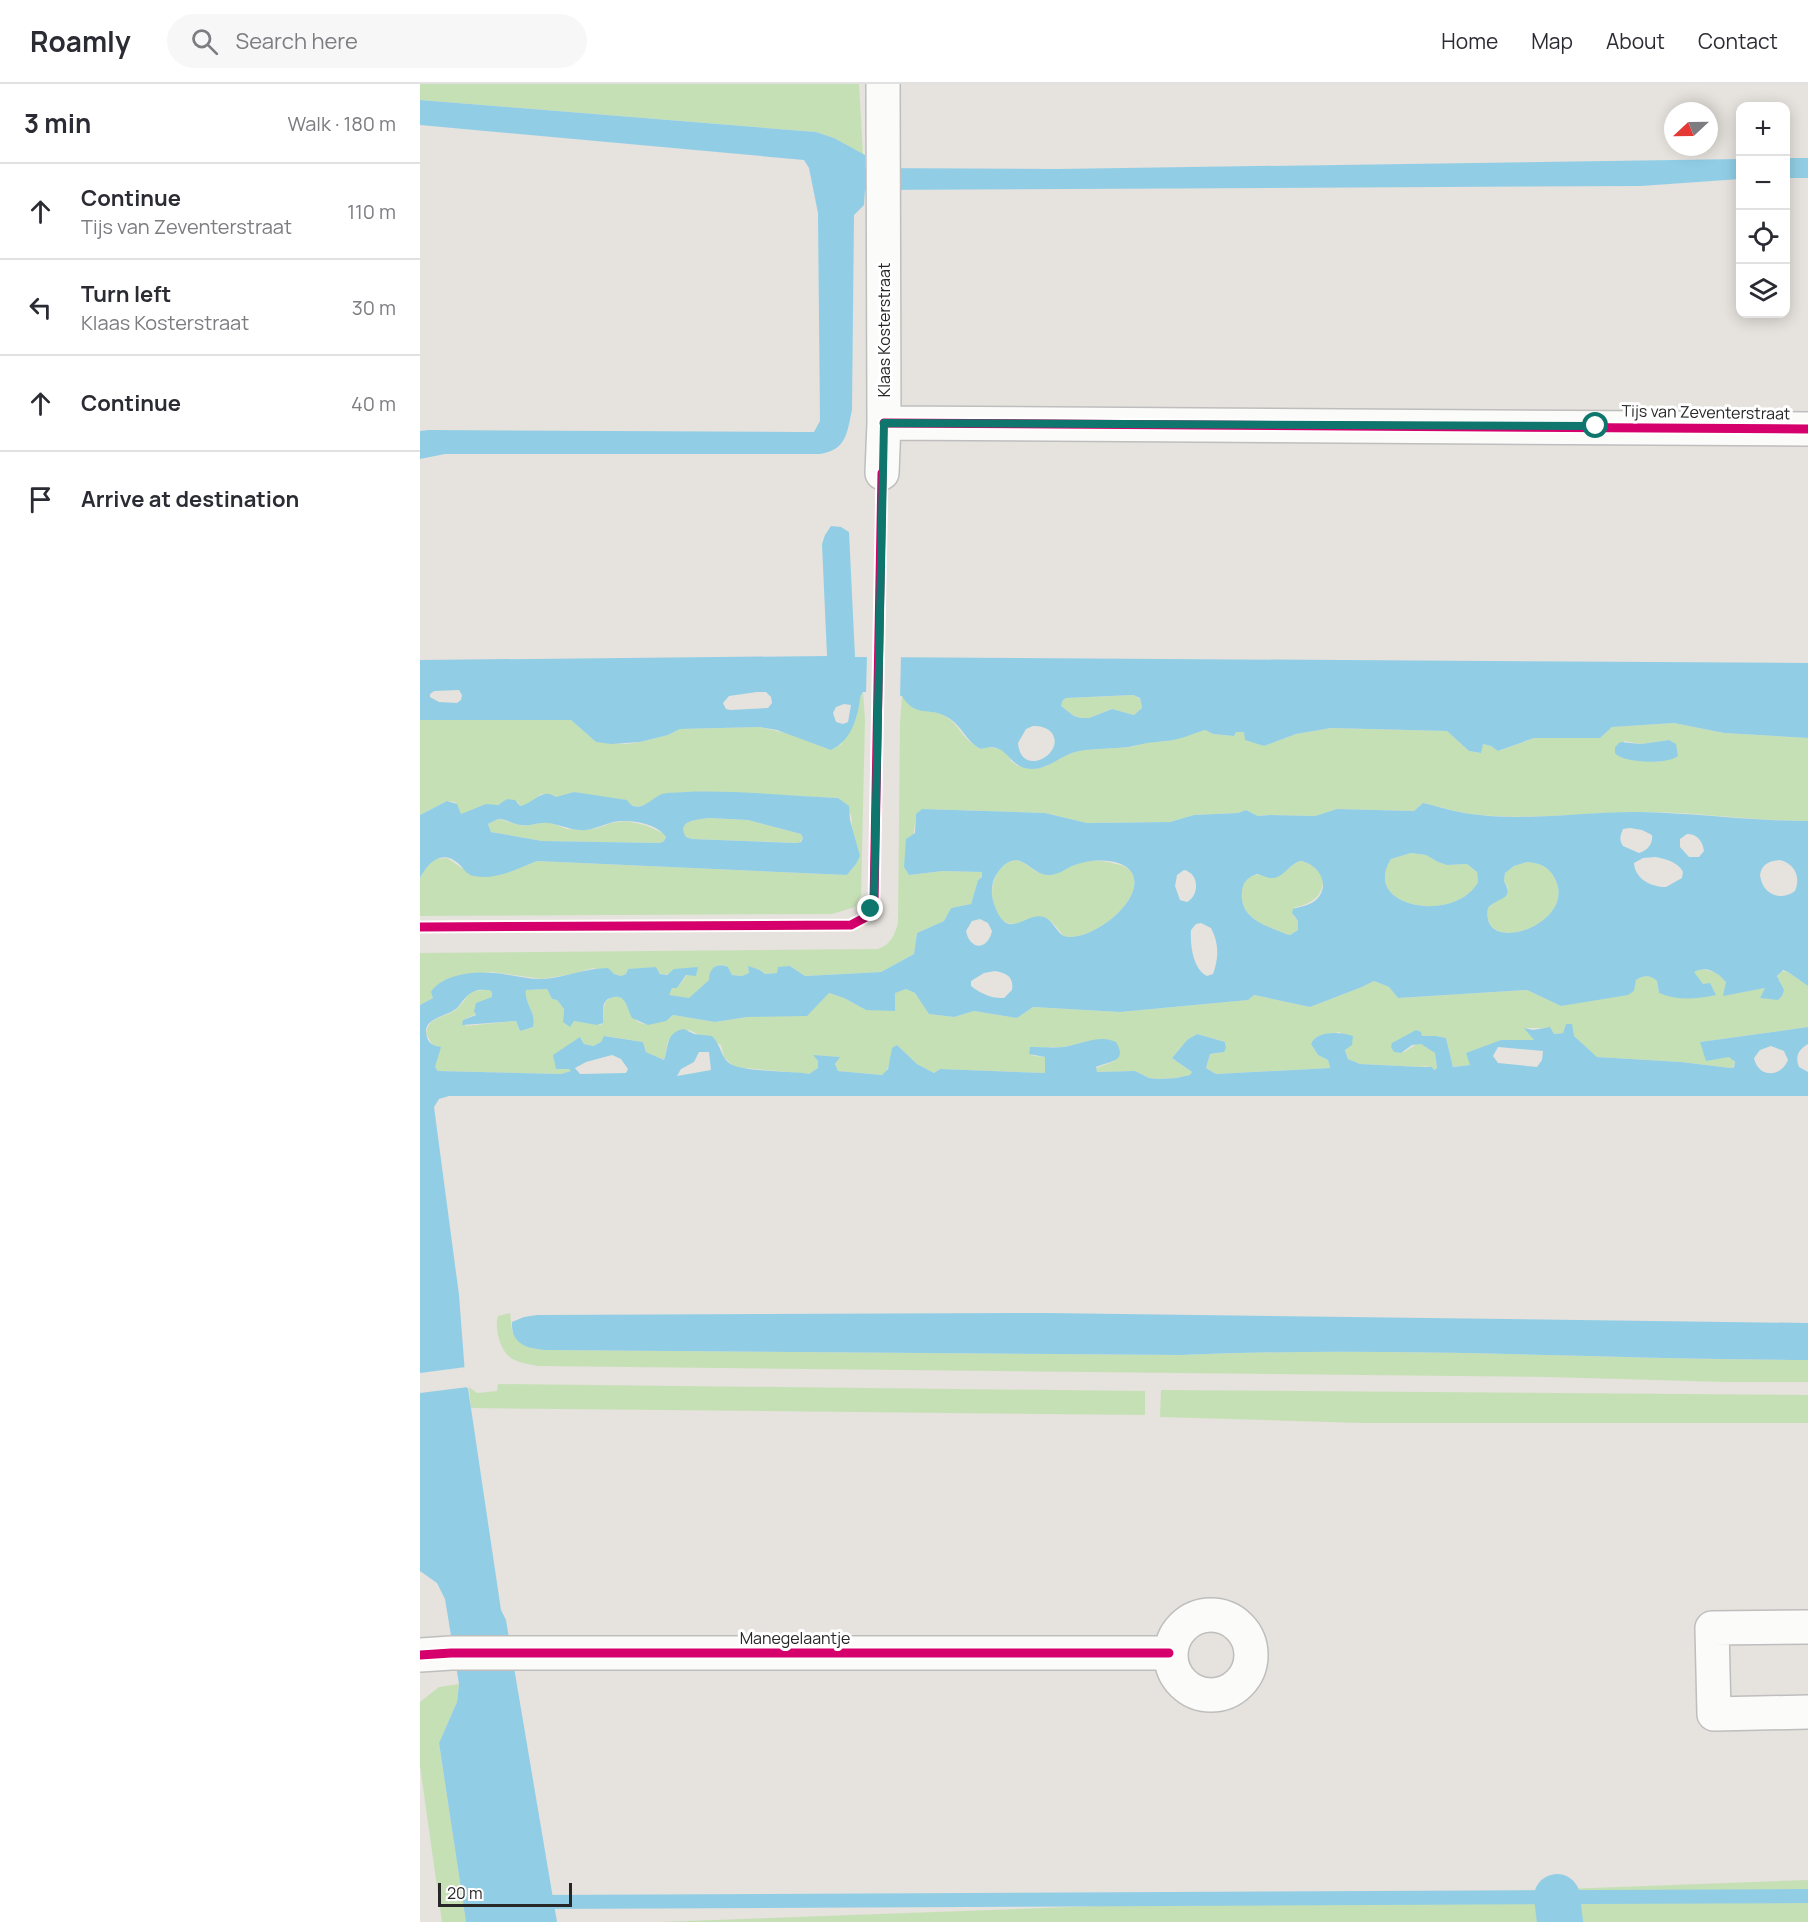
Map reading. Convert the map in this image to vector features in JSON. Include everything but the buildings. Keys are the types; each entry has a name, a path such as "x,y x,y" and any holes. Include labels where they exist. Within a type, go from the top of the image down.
{"street":[{"name":"Klaas Kosterstraat","path":"882,473 884,423 883,84"},
{"name":"Tijs van Zeventerstraat","path":"884,423 1808,429"},
{"path":"1808,1627 1712,1628 1714,1714 1808,1712"},
{"name":"Manegelaantje","path":"436,1654 1169,1653"}],"green space":[{"path":"420,84 859,84 863,155 834,138 816,132 420,100"},
{"path":"863,692 865,720 861,896 855,907 832,914 420,916 420,878 426,866 436,859 447,858 462,868 500,875 537,861 847,875 856,864 851,815 838,798 694,792 636,807 629,803 574,792 556,797 541,794 529,804 520,806 518,802 505,801 495,806 486,804 460,815 455,802 447,801 420,815 420,720 571,720 596,742 626,744 668,735 680,729 759,727 841,745"},
{"path":"1133,695 1140,699 1142,708 1134,715 1111,709 1089,718 1081,718 1074,716 1061,706 1066,698"},
{"path":"902,696 916,707 947,718 969,741 981,749 988,747 1001,749 1018,766 1044,767 1063,756 1081,750 1132,747 1148,742 1167,741 1205,730 1213,734 1234,736 1236,732 1244,732 1264,746 1296,734 1331,728 1447,731 1469,751 1480,753 1483,744 1499,751 1534,738 1600,738 1612,727 1674,723 1724,733 1808,738 1808,821 1657,812 1539,817 1500,816 1467,813 1423,803 1414,811 1337,809 1315,816 1258,816 1246,810 1238,813 1194,815 1170,822 1087,823 1045,813 923,809 916,814 909,875 943,871 982,872 982,877 978,880 971,904 951,908 944,921 917,933 914,954 881,972 805,976 790,966 778,973 765,974 748,967 749,973 742,976 732,975 726,966 719,965 712,970 709,980 689,999 668,995 672,988 677,988 687,975 673,972 664,975 658,972 629,969 621,976 593,968 542,979 492,972 467,974 442,981 433,998 420,1005 420,953 878,949 886,945 898,923","holes":["1669,740 1660,762 1626,759 1624,741 1641,744"]},
{"path":"709,818 748,820 801,834 803,838 799,843 686,837 684,827 686,824 694,820"},
{"path":"498,819 523,826 548,822 567,829 583,830 626,821 645,825 665,834 666,837 660,843 542,841 491,832 488,824"},
{"path":"1411,853 1426,855 1447,865 1467,864 1477,872 1478,882 1466,895 1450,903 1432,906 1414,905 1399,899 1388,889 1385,876 1391,859"},
{"path":"1016,860 1044,874 1057,873 1085,862 1111,863 1129,869 1134,884 1124,907 1113,918 1087,933 1075,937 1064,936 1051,921 1042,917 1014,924 1004,921 997,914 993,904 994,882 998,872 1006,864"},
{"path":"1300,861 1311,864 1318,870 1323,884 1315,899 1295,907 1294,917 1299,921 1298,930 1290,935 1248,914 1242,899 1242,889 1251,877 1281,873"},
{"path":"1527,862 1543,866 1554,877 1559,894 1554,908 1543,920 1528,929 1512,933 1499,931 1490,923 1488,908 1507,895 1505,873 1514,866"},
{"path":"1701,969 1715,972 1727,982 1724,995 1765,988 1781,982 1777,978 1781,971 1788,972 1808,986 1808,1027 1700,1042 1732,1058 1735,1064 1731,1068 1681,1062 1596,1057 1574,1036 1566,1024 1563,1033 1554,1034 1550,1028 1525,1028 1535,1041 1501,1040 1470,1065 1453,1067 1446,1038 1438,1036 1420,1039 1397,1053 1420,1043 1435,1053 1437,1068 1434,1070 1426,1066 1360,1064 1348,1059 1340,1032 1319,1036 1311,1044 1318,1055 1328,1060 1330,1068 1216,1074 1206,1068 1210,1054 1220,1053 1226,1044 1197,1034 1187,1040 1172,1058 1192,1072 1190,1075 1159,1079 1149,1078 1135,1071 1097,1072 1096,1068 1115,1061 1088,1041 1064,1047 1030,1047 1033,1056 1045,1057 1045,1073 940,1069 934,1073 917,1064 897,1045 886,1072 882,1075 838,1071 835,1064 839,1057 815,1056 818,1068 809,1074 734,1067 724,1057 721,1045 689,1030 668,1041 664,1060 646,1052 643,1042 605,1036 601,1042 593,1046 584,1044 581,1038 569,1069 572,1071 561,1074 438,1071 435,1067 435,1046 426,1034 430,1023 458,1008 473,992 482,990 492,992 492,997 476,1014 463,1020 466,1026 516,1021 520,1031 533,1027 534,1022 526,990 547,989 552,999 557,1000 564,1009 563,1022 574,1021 601,1025 606,1001 615,997 621,998 637,1021 644,1024 665,1020 673,1015 715,1022 747,1017 829,993 866,1010 895,1010 895,992 906,989 915,993 930,1014 954,1017 974,1011 1017,1018 1033,1007 1120,1012 1247,1000 1254,995 1310,1007 1374,981 1389,987 1398,998 1527,990 1561,1006 1633,991 1636,980 1644,977 1657,981 1659,993 1703,984 1693,972"},
{"path":"510,1313 512,1331 531,1348 544,1350 1181,1355 1416,1352 1808,1360 1808,1382 538,1366 517,1361 507,1355 500,1343 498,1316"},
{"path":"498,1384 1145,1391 1145,1415 471,1408 469,1387 477,1393 497,1391"},
{"path":"1161,1390 1808,1395 1808,1423 1362,1423 1160,1417"},
{"path":"459,1684 457,1702 439,1743 466,1922 442,1922 420,1766 420,1702 439,1687"},
{"path":"1808,1880 1808,1922 660,1922"}],"water":[{"path":"420,100 816,132 834,138 865,155 865,168 1058,169 1736,159 1736,179 1641,186 865,190 864,205 854,215 852,410 844,439 836,449 820,454 445,454 420,459 420,431 429,430 814,432 820,421 818,213 809,168 804,160 420,125"},
{"path":"1790,158 1808,158 1808,178 1790,178"},
{"path":"831,526 841,527 849,532 855,657 1808,663 1808,738 1724,733 1674,723 1612,727 1600,738 1534,738 1498,751 1483,744 1481,753 1469,751 1447,731 1331,728 1296,734 1264,746 1245,740 1244,732 1236,732 1234,736 1213,734 1205,730 1180,738 1129,747 1079,751 1044,767 1032,769 1017,765 997,748 981,749 971,742 952,720 934,712 918,710 907,703 902,696 867,692 861,695 855,720 847,737 831,750 777,730 759,727 680,729 668,735 640,742 611,744 596,742 571,720 420,720 420,660 827,656 822,544","holes":["459,690 462,695 461,700 457,703 439,702 430,697 434,691","766,692 771,697 772,703 768,708 730,710 726,709 723,703 729,696","1133,695 1140,698 1142,708 1134,715 1112,709 1089,718 1081,718 1074,716 1061,706 1066,698","844,704 851,705 848,722 843,724 836,722 833,713 836,707","1033,726 1047,729 1055,740 1049,754 1034,761 1027,760 1021,754 1018,743 1026,729"]},
{"path":"1669,740 1676,744 1678,756 1665,761 1635,761 1615,753 1615,747 1620,742 1641,744"},
{"path":"574,792 627,800 635,807 644,805 662,794 685,792 742,792 838,798 849,806 850,820 860,856 847,875 537,861 490,877 469,874 454,860 442,857 432,862 420,878 420,815 447,801 457,804 461,814 486,804 498,805 507,799 515,800 520,806 546,794 556,797","holes":["709,818 748,820 801,834 803,838 797,843 686,837 684,831 686,824 694,820","498,819 520,825 548,823 583,830 624,821 649,825 666,837 660,843 542,841 491,832 488,824"]},
{"path":"1423,803 1466,813 1500,817 1640,812 1808,821 1808,986 1783,970 1777,976 1784,990 1778,1000 1760,998 1765,988 1723,996 1726,982 1719,975 1703,969 1694,972 1703,984 1710,983 1716,995 1687,999 1666,996 1659,993 1657,981 1644,977 1636,980 1634,991 1628,995 1561,1006 1527,990 1398,998 1389,987 1374,981 1310,1007 1254,995 1248,1000 1120,1012 1033,1007 1017,1018 974,1011 954,1017 929,1014 915,993 906,989 895,993 895,1011 866,1010 829,993 807,1016 747,1017 715,1022 673,1015 666,1021 648,1025 632,1018 623,999 616,997 608,999 604,1004 603,1023 597,1025 574,1021 570,1027 563,1022 564,1009 557,1000 552,999 547,989 526,990 534,1022 533,1027 520,1031 516,1021 462,1025 463,1020 476,1015 474,1011 476,1003 492,997 492,992 489,990 477,990 465,998 454,1010 431,1021 426,1030 427,1037 434,1045 441,1047 435,1067 438,1071 561,1074 571,1071 556,1069 553,1055 580,1037 584,1044 593,1046 601,1042 604,1036 643,1042 646,1052 664,1060 671,1036 684,1029 694,1034 712,1036 726,1060 735,1066 755,1070 809,1074 818,1068 818,1061 813,1055 840,1057 835,1064 838,1071 882,1075 888,1069 892,1048 897,1045 917,1064 934,1073 940,1069 1045,1073 1045,1057 1029,1054 1030,1047 1064,1047 1104,1039 1116,1042 1120,1054 1116,1060 1096,1067 1097,1072 1135,1071 1149,1078 1159,1079 1190,1075 1192,1072 1172,1058 1187,1040 1197,1034 1225,1042 1224,1052 1210,1054 1206,1068 1216,1074 1330,1068 1328,1060 1318,1055 1311,1044 1318,1036 1336,1033 1353,1036 1352,1045 1345,1050 1348,1059 1360,1064 1432,1067 1434,1070 1437,1068 1435,1053 1421,1044 1412,1045 1401,1053 1394,1052 1391,1047 1392,1043 1416,1030 1421,1032 1422,1036 1446,1038 1453,1067 1470,1065 1466,1053 1501,1040 1534,1040 1524,1028 1533,1030 1550,1027 1554,1034 1563,1033 1566,1024 1572,1024 1574,1036 1597,1057 1681,1062 1731,1068 1734,1067 1735,1062 1729,1057 1706,1061 1700,1042 1808,1027 1808,1044 1800,1051 1797,1060 1799,1067 1808,1072 1808,1096 449,1096 439,1099 434,1107 459,1295 466,1387 468,1388 501,1610 506,1620 557,1922 466,1922 439,1743 457,1702 459,1684 445,1599 437,1583 420,1571 420,1005 433,998 431,992 436,986 459,975 477,973 544,979 600,968 608,968 614,974 621,976 626,974 628,969 656,967 660,974 667,975 674,969 698,967 696,976 686,975 677,988 672,988 669,995 689,998 709,980 712,969 720,965 728,967 732,975 742,976 749,973 748,966 765,974 777,973 778,967 790,966 805,976 881,972 914,954 917,933 944,921 951,908 971,904 978,880 982,877 982,872 943,871 909,875 904,867 906,839 915,833 916,814 922,809 1045,813 1087,823 1170,822 1194,815 1238,813 1246,810 1258,816 1315,816 1337,809 1414,811","holes":["1623,829 1642,830 1652,835 1652,841 1639,853 1623,846 1620,840","1687,834 1699,839 1704,851 1699,857 1689,857 1680,847 1680,839","1411,853 1426,855 1447,865 1467,864 1477,872 1478,882 1466,895 1450,903 1432,906 1414,905 1399,899 1388,889 1385,876 1391,859","1655,857 1675,863 1683,872 1682,878 1666,887 1660,887 1645,881 1635,869 1634,863 1643,858","1780,860 1793,868 1797,876 1795,891 1778,896 1764,887 1760,875 1765,865","1021,861 1040,873 1049,875 1081,863 1114,862 1121,864 1132,873 1134,884 1124,907 1113,918 1087,933 1075,937 1064,936 1044,917 1037,916 1011,924 999,916 993,901 992,887 997,874 1006,863","1300,861 1317,870 1323,882 1321,894 1316,900 1293,909 1292,913 1298,921 1298,930 1290,935 1255,920 1249,915 1242,901 1242,891 1249,878 1257,874 1269,878 1283,874","1527,862 1543,866 1554,877 1559,894 1554,908 1543,920 1528,929 1512,933 1498,931 1489,923 1488,908 1507,895 1505,873 1514,866","1184,870 1193,875 1196,890 1187,902 1180,900 1175,886 1177,875","980,919 988,923 992,931 987,942 979,946 968,938 966,931 972,921","1201,923 1211,928 1216,939 1217,951 1213,974 1207,976 1198,968 1193,956 1191,930 1196,924","995,971 1009,976 1012,982 1012,990 1004,998 986,995 971,986 971,981 984,973","1771,1046 1784,1051 1788,1060 1785,1066 1775,1073 1765,1072 1756,1065 1754,1058 1760,1050","1498,1047 1543,1051 1542,1060 1537,1067 1498,1063 1493,1056","699,1052 709,1052 711,1070 677,1076 681,1069 694,1062","612,1055 621,1059 628,1069 626,1073 580,1074 575,1068 586,1062"]},
{"path":"1046,1313 1808,1323 1808,1360 1416,1352 1181,1355 544,1350 521,1344 512,1329 512,1322 537,1315"}],"pier":[{"path":"867,654 901,654 900,699 866,695"},
{"path":"466,1367 468,1387 420,1393 420,1373"}],"waterway":[{"path":"535,1902 1808,1896"},
{"path":"1557,1897 1560,1922"}],"cycle path":[{"path":"884,423 1808,429"},
{"path":"420,927 851,925 866,917 874,901 882,473"},
{"path":"420,1655 451,1653 1169,1653"}],"route":[{"path":"871,909 874,901 884,423 1596,426"}]}
